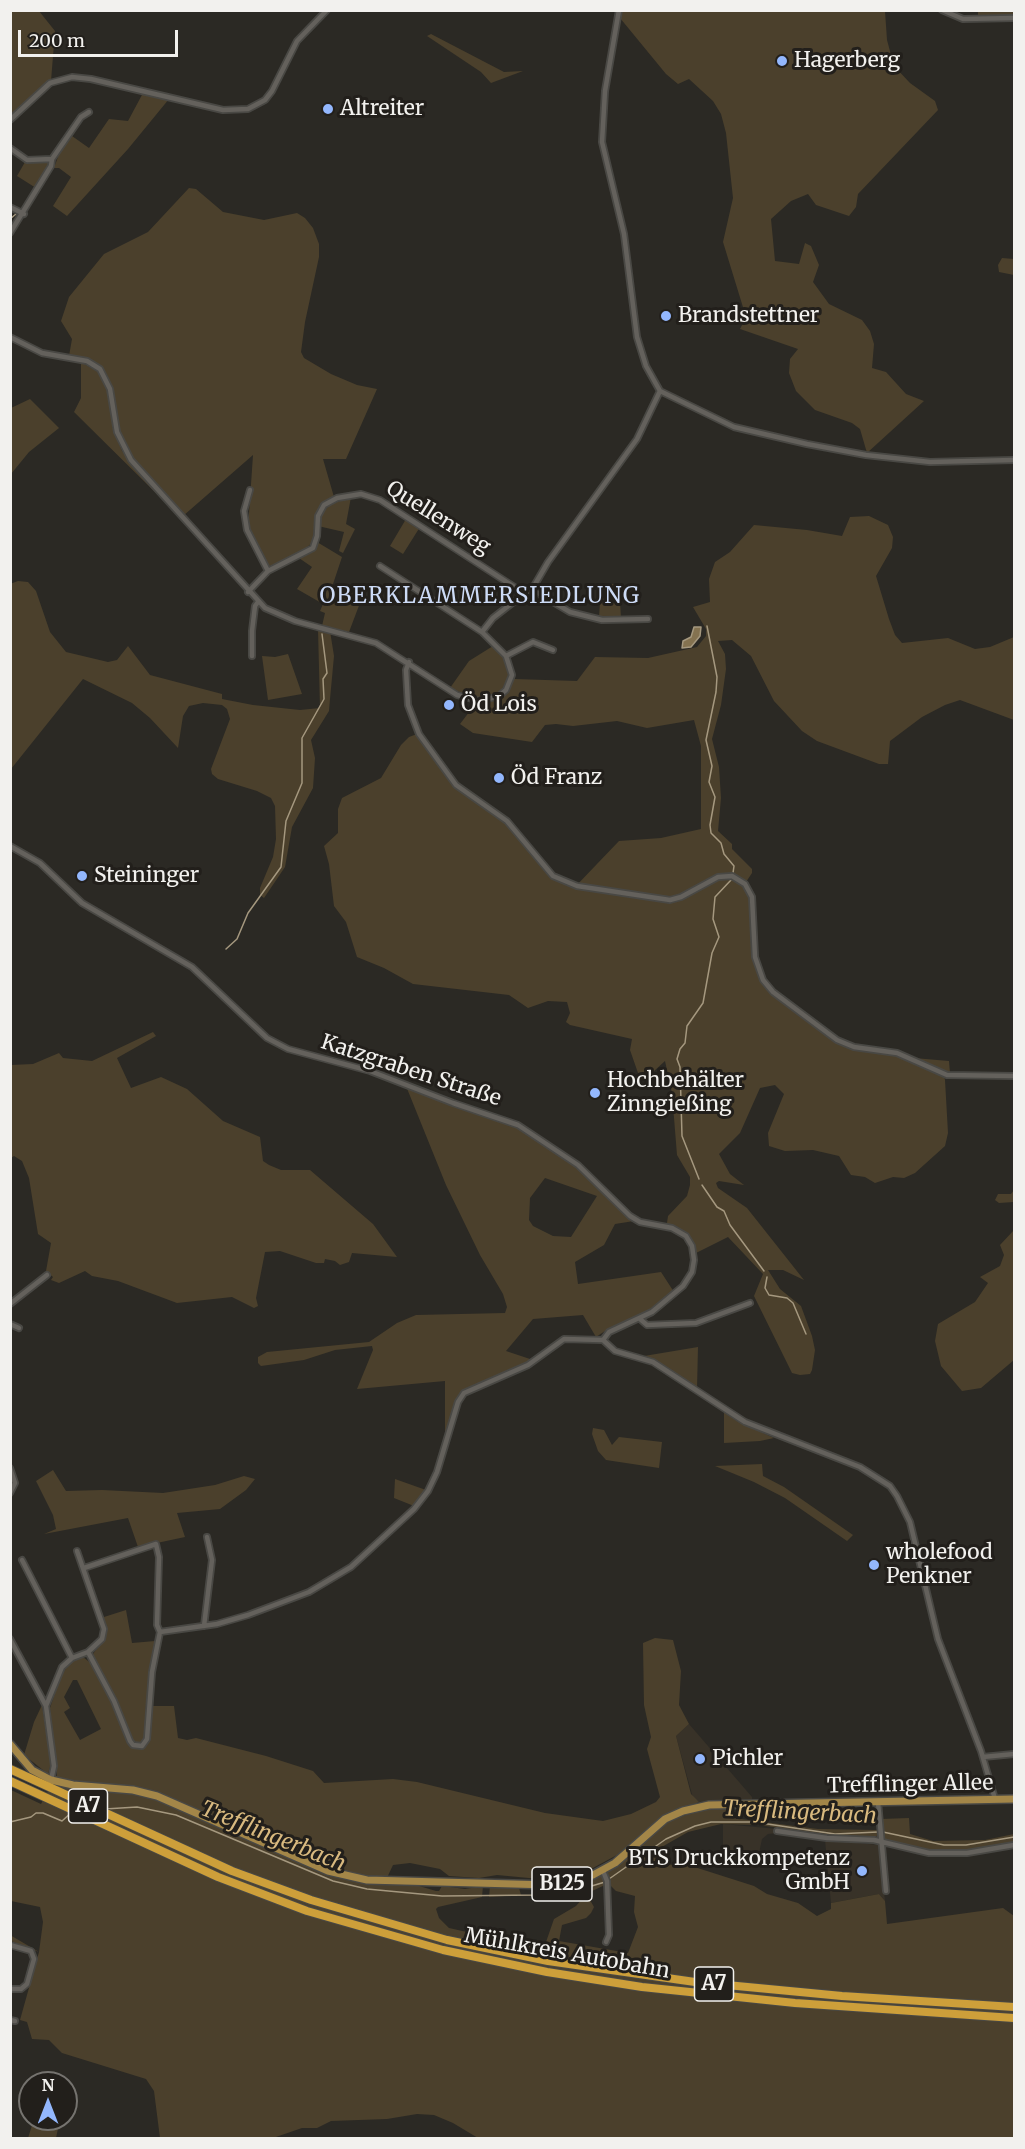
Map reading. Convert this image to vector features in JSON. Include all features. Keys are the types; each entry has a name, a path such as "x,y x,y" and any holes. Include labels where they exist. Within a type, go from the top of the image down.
{"highway":[{"name":"Mühlkreis Autobahn","path":"10,1769 166,1843 322,1904 447,1940 525,1957 637,1975 726,1985 1014,2007"},
{"name":"Mühlkreis Autobahn","path":"10,1781 218,1877 307,1911 397,1938 512,1966 622,1984 746,1998 1014,2018"}],"main road":[{"name":"B125","path":"10,1744 32,1770 51,1780 73,1785 133,1790 157,1796 321,1868 348,1877 550,1885 581,1880 604,1873"},
{"name":"Trefflinger Allee","path":"604,1873 665,1820 699,1807 1014,1799"}],"street":[{"path":"10,120 44,88 64,77 91,79 223,110 235,111 255,106 272,92 301,36 327,10"},
{"path":"619,10 605,91 602,142 624,234 637,337 646,366 660,391 734,427 807,444 866,455 930,462 1014,460"},
{"path":"942,10 963,19 1014,18"},
{"path":"10,233 24,214 51,166 52,159 81,117 89,112"},
{"path":"10,148 24,159 52,159"},
{"path":"10,207 24,214"},
{"path":"10,337 42,353 87,361 100,369 108,381 114,423 124,450 258,602 284,618 376,643 409,662 457,695 480,701 491,699 506,690 512,675 506,656 482,632 380,567"},
{"path":"482,632 494,618 529,591 637,439 660,391"},
{"path":"250,490 244,511 247,530 268,571"},
{"name":"Quellenweg","path":"248,592 268,571 313,548 317,536 318,516 324,505 337,498 361,494 380,500 519,590 538,593 570,612 591,618 648,619"},
{"path":"252,656 252,631 255,606 258,602"},
{"path":"506,656 533,642 553,650"},
{"path":"409,662 406,669 408,705 419,734 456,785 507,820 553,876 577,886 670,900 681,897 718,877 732,876 745,884 752,897 755,957 767,986 837,1040 854,1047 897,1053 947,1075 1014,1076"},
{"name":"Katzgraben Straße","path":"10,846 40,863 82,903 192,968 256,1030 278,1045 354,1065 518,1125 578,1165 630,1216 679,1232 692,1246 694,1260 692,1272 676,1294 640,1319 609,1332 603,1340"},
{"path":"10,1304 47,1275"},
{"path":"640,1319 647,1325 696,1323 750,1303"},
{"path":"10,1324 19,1328"},
{"path":"160,1632 204,1626 238,1618 298,1597 351,1567 414,1509 428,1491 437,1472 458,1402 464,1392 528,1365 564,1339 603,1340 615,1351 653,1362 745,1422 860,1467 890,1486 910,1522 938,1639 983,1757 995,1798"},
{"path":"10,1468 15,1483 10,1493"},
{"path":"204,1626 212,1560 207,1538"},
{"path":"84,1568 156,1544 159,1557 157,1625 160,1632 152,1672 147,1739 142,1746 133,1745 130,1741 114,1701 88,1652"},
{"path":"46,1706 62,1667 72,1658 88,1652 102,1639 104,1629 77,1551"},
{"path":"22,1560 72,1658"},
{"path":"10,1639 46,1706 54,1766 51,1780"},
{"path":"983,1757 1014,1754"},
{"path":"878,1802 886,1891"},
{"path":"777,1831 881,1840 917,1851 955,1854 1014,1845"},
{"path":"604,1873 608,1881 609,1935 606,1942"},
{"path":"10,1944 31,1951 34,1959 25,1987 10,1989"}],"shaded area":[{"path":"621,10 885,11 887,40 894,66 910,83 935,101 938,110 858,194 856,207 849,216 816,205 808,194 791,201 771,219 775,261 799,264 805,243 811,246 819,265 813,282 829,304 862,320 870,331 874,344 872,368 886,372 906,394 924,401 867,453 860,429 852,423 815,410 796,391 789,373 790,359 798,349 740,329 746,317 723,242 733,198 726,133 721,114 713,101 689,79 678,84 666,74 620,18"},
{"path":"11,11 39,11 55,31 51,81 11,118"},
{"path":"978,11 1014,11 1014,16 978,18"},
{"path":"431,34 504,72 523,71 491,83 481,72 427,36"},
{"path":"143,93 169,99 128,149 67,216 53,206 71,177 59,168 54,168 59,154 72,136 89,148 109,119 128,121"},
{"path":"25,162 49,162 36,188 17,176"},
{"path":"189,188 196,189 223,212 264,220 297,213 305,218 313,228 319,244 319,257 301,352 304,358 331,374 357,385 377,389 346,459 323,459 334,497 320,506 315,516 313,542 298,555 270,566 267,565 248,528 253,455 183,516 131,458 121,438 107,375 101,367 69,356 72,339 61,321 69,297 104,254 148,232"},
{"path":"1002,258 1014,259 1014,275 999,272 998,265"},
{"path":"81,362 100,373 108,391 113,428 122,451 166,503 74,412 81,398"},
{"path":"30,399 59,428 29,452 11,474 11,408"},
{"path":"351,497 346,524 355,529 343,553 339,551 344,532 318,526 319,518 329,505"},
{"path":"869,516 888,525 893,537 892,548 876,576 895,635 902,643 948,638 975,649 990,647 1014,637 1014,720 960,700 922,717 890,741 888,764 879,764 817,741 802,731 774,701 751,656 732,640 718,641 725,654 726,669 721,705 712,739 719,767 721,798 718,831 752,869 746,882 732,872 732,878 741,883 750,894 751,943 760,978 771,993 836,1042 853,1049 896,1054 944,1076 945,1080 948,1133 945,1146 915,1173 904,1178 893,1177 875,1183 865,1177 851,1175 839,1156 813,1150 785,1151 769,1146 768,1133 784,1094 775,1085 760,1088 740,1133 719,1154 730,1174 744,1185 719,1181 716,1183 718,1188 747,1208 804,1280 783,1270 768,1270 780,1289 801,1306 812,1336 815,1350 812,1370 810,1374 800,1375 792,1373 754,1296 763,1274 728,1237 696,1253 689,1236 667,1223 668,1216 687,1196 690,1177 677,1155 672,1093 665,1061 653,1072 638,1073 630,1050 632,1039 570,1025 566,1022 570,1013 567,1002 548,1001 528,1008 509,995 413,984 384,968 357,957 346,922 334,906 329,864 324,846 338,833 338,809 342,798 381,778 401,745 409,737 417,734 455,786 514,829 548,875 574,888 619,841 661,838 701,829 701,746 694,720 647,728 617,721 573,726 545,725 532,742 473,733 460,724 476,703 502,696 514,679 577,681 595,657 648,658 697,647 706,636 706,629 693,607 710,602 709,579 715,562 730,552 754,525 842,536 850,517"},
{"path":"406,519 420,527 403,554 390,546"},
{"path":"317,542 342,557 332,587 363,595 349,632 322,626 325,613 320,611 323,604 297,589 312,567 299,558 314,549"},
{"path":"18,581 28,582 36,591 50,632 66,652 108,662 117,660 128,646 150,675 222,694 222,699 253,705 300,710 320,708 318,629 330,631 334,656 329,711 311,740 315,758 313,788 292,827 285,867 264,898 260,895 260,888 273,857 276,839 275,806 271,798 257,791 218,779 212,774 211,769 230,719 227,709 222,705 203,703 189,706 183,716 178,748 150,718 132,703 83,679 11,769 10,584"},
{"path":"605,584 619,584 621,618 599,617 601,589"},
{"path":"694,627 701,627 700,636 691,647 682,648 683,641 691,637"},
{"path":"493,646 503,655 510,674 500,693 483,698 471,697 450,688 469,661"},
{"path":"288,654 302,694 268,700 262,656 275,657"},
{"path":"153,1032 156,1036 117,1058 131,1088 161,1077 187,1089 223,1121 260,1137 263,1161 269,1165 281,1170 310,1170 373,1224 397,1257 352,1253 349,1262 340,1265 335,1261 325,1259 324,1263 316,1263 280,1251 265,1252 256,1298 258,1306 254,1308 232,1297 177,1303 118,1281 92,1276 85,1271 59,1283 51,1280 53,1277 46,1271 51,1243 38,1234 29,1178 22,1161 14,1156 11,1158 11,1065 33,1064 59,1053 63,1058 92,1061"},
{"path":"914,1058 949,1061 950,1073 937,1070"},
{"path":"406,1086 514,1125 577,1166 634,1221 615,1224 604,1245 575,1262 578,1284 661,1272 674,1292 636,1319 608,1329 596,1337 583,1315 533,1319 506,1351 533,1360 462,1392 454,1406 445,1440 445,1381 357,1389 373,1350 372,1346 335,1350 304,1360 261,1366 258,1363 258,1357 267,1352 369,1342 397,1323 416,1315 505,1313 507,1307 503,1294 480,1255 446,1185","holes":["545,1178 597,1196 571,1237 553,1236 533,1226 529,1220 530,1198"]},
{"path":"1014,1190 1014,1202 999,1203 995,1200 998,1194 1011,1194"},
{"path":"1014,1230 1014,1360 981,1388 962,1391 941,1366 935,1341 938,1324 975,1302 988,1283 980,1277 1000,1266 1004,1255 1000,1245"},
{"path":"698,1347 697,1389 644,1356"},
{"path":"724,1412 737,1421 774,1438 724,1443"},
{"path":"593,1428 604,1430 612,1445 619,1437 662,1442 659,1468 606,1460 598,1451 592,1434"},
{"path":"762,1464 763,1476 784,1487 853,1535 847,1541 785,1498 715,1466"},
{"path":"53,1470 66,1491 163,1493 215,1485 244,1476 255,1479 246,1490 220,1509 177,1513 185,1537 138,1547 128,1518 44,1534 56,1529 53,1515 36,1481"},
{"path":"395,1479 426,1490 414,1506 394,1498"},
{"path":"126,1610 132,1643 155,1641 146,1704 145,1737 140,1745 132,1739 93,1654 105,1637 104,1617"},
{"path":"655,1638 673,1640 681,1671 679,1705 689,1724 676,1736 691,1794 699,1802 662,1816 617,1855 578,1876 550,1880 497,1875 479,1878 449,1876 440,1869 410,1863 393,1865 385,1882 409,1883 436,1891 439,1891 442,1886 465,1889 483,1886 482,1897 438,1907 436,1909 439,1918 449,1928 516,1943 546,1942 554,1919 576,1906 584,1897 590,1900 594,1907 591,1913 586,1918 562,1925 559,1941 628,1953 638,1927 634,1912 635,1896 616,1891 609,1884 607,1872 671,1820 701,1810 733,1808 733,1818 818,1829 877,1830 878,1835 874,1838 843,1837 759,1825 721,1824 688,1832 653,1852 664,1865 685,1864 754,1886 767,1894 798,1903 817,1916 831,1909 831,1903 879,1894 885,1901 887,1924 1003,1908 1014,1916 1014,2138 478,2138 434,2115 417,2114 387,2119 331,2121 317,2128 302,2128 273,2138 160,2138 154,2091 146,2079 62,2053 49,2040 32,2039 27,2022 20,2020 39,1952 43,1922 40,1907 11,1901 11,1790 41,1804 57,1775 50,1708 60,1678 69,1663 83,1657 97,1668 134,1749 144,1748 149,1739 150,1706 174,1706 178,1738 187,1740 196,1738 266,1756 313,1771 324,1783 393,1779 417,1782 545,1813 603,1821 631,1814 656,1802 660,1797 647,1749 651,1737 644,1705 643,1643","holes":["73,1680 77,1680 101,1729 80,1740 64,1712 70,1708 64,1697"]},
{"path":"42,1705 51,1763 48,1774 24,1755"},
{"name":"Pichler","path":"689,1724 752,1797 752,1800 699,1802 693,1798 676,1736"},
{"path":"909,1818 910,1834 933,1841 985,1840 1014,1834 1014,1843 975,1850 949,1851 920,1849 883,1839 881,1819"},
{"path":"723,1824 778,1829 777,1833 768,1834 762,1839 756,1868 723,1867"},
{"path":"825,1840 879,1845 885,1901 879,1894 831,1903"},
{"path":"603,1874 605,1885 590,1892 587,1889 593,1879"},
{"path":"573,1885 579,1888 577,1894 533,1897 534,1888"},
{"path":"490,1886 519,1888 521,1895 489,1897"},
{"path":"10,1935 39,1952 11,1941"},
{"path":"30,2131 57,2131 56,2138 28,2138"}],"waterway":[{"path":"10,219 16,214"},
{"path":"707,626 717,677 706,740 712,766 709,782 715,797 710,825 711,833 721,843 724,854 734,866 733,873"},
{"path":"226,949 237,939 248,913 281,867 286,821 302,783 302,738 324,699 323,679 327,673 322,634"},
{"path":"699,1179 682,1136 680,1067 677,1059 685,1043 687,1026 703,1003 712,953 719,937 713,919 715,897 731,880"},
{"path":"702,1185 717,1207 724,1211 730,1225 764,1271"},
{"path":"767,1277 765,1288 769,1295 787,1298 793,1303 806,1334"},
{"name":"Trefflingerbach","path":"105,1809 137,1807 176,1815 333,1881 367,1889 442,1896 537,1895 575,1891 605,1882"},
{"name":"Trefflingerbach","path":"78,1808 89,1809"},
{"name":"Trefflingerbach","path":"10,1822 31,1817 36,1813 43,1813 62,1821 72,1812"},
{"name":"Trefflingerbach","path":"609,1879 666,1839 695,1826 711,1822 754,1822 835,1834 878,1832"},
{"name":"Trefflingerbach","path":"883,1832 944,1845 966,1845 1014,1837"}],"place":[{"name":"Hagerberg","path":"782,61"},
{"name":"Altreiter","path":"328,109"},
{"name":"Brandstettner","path":"666,316"},
{"name":"Öd Lois","path":"449,705"},
{"name":"Öd Franz","path":"499,778"},
{"name":"Steininger","path":"82,876"},
{"name":"Hochbehälter Zinngießing","path":"595,1093"},
{"name":"wholefood Penkner","path":"874,1565"},
{"name":"Pichler","path":"700,1759"},
{"name":"BTS Druckkompetenz GmbH","path":"862,1871"}],"district":[{"name":"OBERKLAMMERSIEDLUNG","path":"480,597"}]}
